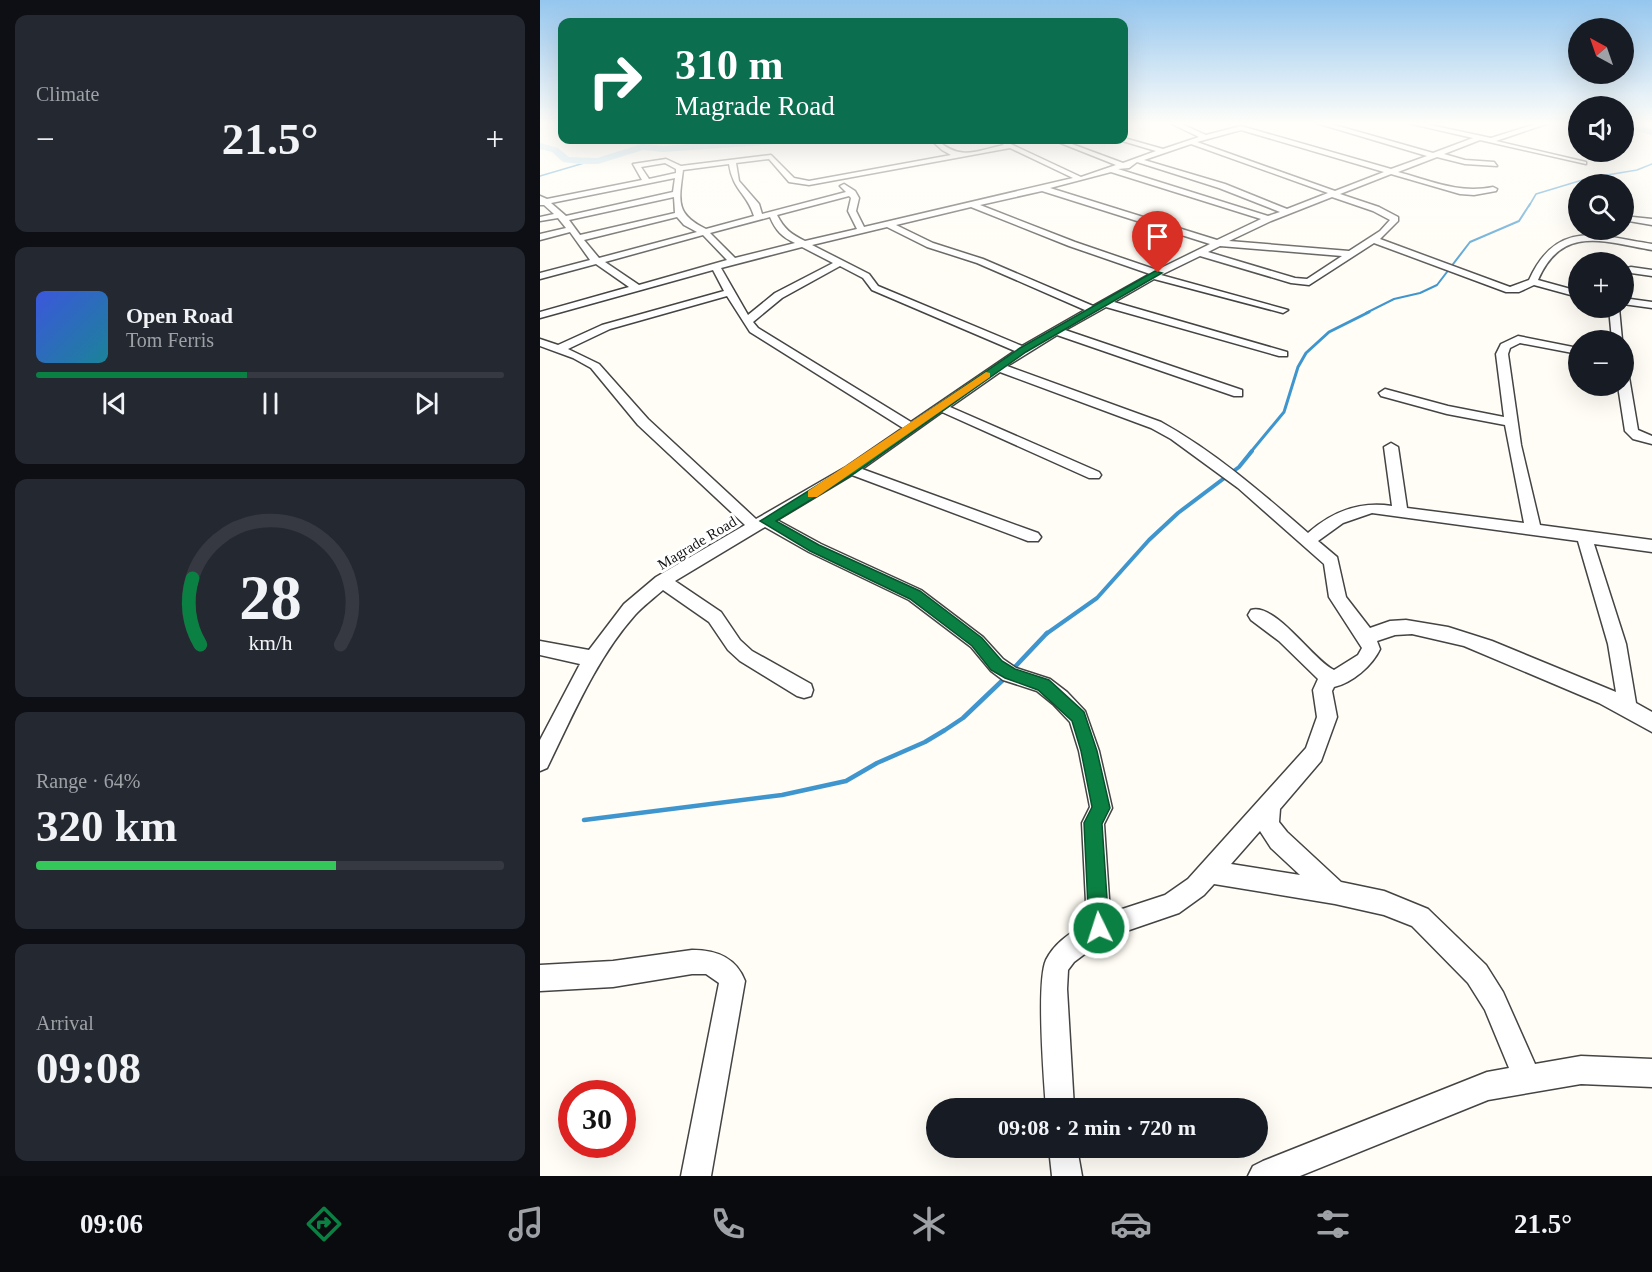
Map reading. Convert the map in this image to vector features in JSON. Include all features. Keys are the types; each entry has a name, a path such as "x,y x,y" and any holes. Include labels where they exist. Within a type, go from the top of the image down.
{"street":[{"path":"643,177 647,181"},
{"path":"542,201 660,177"},
{"path":"678,177 677,194 680,214 687,223 703,231 734,262"},
{"path":"734,177 735,181 755,204 758,216"},
{"path":"791,177 796,182 848,177"},
{"path":"1076,177 1080,179"},
{"path":"540,315 734,262 1088,177"},
{"path":"1134,177 1268,219"},
{"path":"1193,177 1286,211"},
{"path":"1198,252 1302,282 1309,282 1373,239 1394,221 1394,217 1288,177"},
{"name":"Magrade Road","path":"540,761 593,659 630,609 662,581 851,470 1023,350 1100,306 1216,243 1286,211 1376,177"},
{"path":"1406,177 1460,192 1474,193 1494,189"},
{"path":"837,179 855,198 852,211 862,231"},
{"path":"1180,192 1203,180"},
{"path":"1044,188 1216,243 1349,254"},
{"path":"540,276 758,216 852,193"},
{"path":"540,219 562,217 677,194"},
{"path":"542,201 573,229 588,253 637,288"},
{"path":"973,205 1155,275 1283,310"},
{"path":"772,213 782,232 866,276 875,288 1023,350"},
{"path":"579,238 680,214"},
{"path":"1634,220 1652,222"},
{"path":"890,225 930,245 980,261 1100,306 1282,354"},
{"path":"540,237 573,229"},
{"path":"1373,239 1509,290 1519,289 1533,282 1541,265 1553,252 1582,237 1652,247"},
{"path":"747,322 767,303 839,263"},
{"path":"717,268 731,292 739,314 769,340 911,426"},
{"path":"1634,270 1652,273"},
{"path":"1533,282 1568,291"},
{"path":"558,350 600,329 731,292"},
{"path":"1634,303 1652,305"},
{"path":"1056,332 1238,393"},
{"path":"1533,528 1510,422 1502,354 1505,346 1518,339 1568,349"},
{"path":"540,342 586,360 595,366 643,422 761,524 915,595 977,642 997,665 1010,674 1043,685 1078,717 1089,751 1101,808 1093,823 1099,928"},
{"path":"998,367 1156,425 1176,436 1243,485 1331,561 1335,591 1340,604 1368,637 1371,649 1364,660 1335,679 1323,673 1285,636 1257,615"},
{"path":"1385,393 1447,410 1510,422"},
{"path":"1626,396 1632,431 1638,436 1652,440"},
{"path":"941,406 1094,475"},
{"path":"1391,447 1400,511"},
{"path":"851,470 1033,537"},
{"path":"1309,541 1331,522 1359,510 1371,508 1458,521 1533,528 1652,546"},
{"path":"1584,536 1617,644 1627,705"},
{"path":"662,581 715,617 734,645 746,656 804,690"},
{"path":"1368,637 1391,627 1413,627 1441,633 1501,654 1627,705 1652,723"},
{"path":"540,648 593,659"},
{"path":"1059,1098 1054,989 1056,967 1065,952 1099,928 1171,905 1196,886 1314,754 1327,717 1322,690 1329,676"},
{"path":"1269,806 1268,825 1279,840 1335,892"},
{"path":"1208,872 1335,892 1384,903 1420,916 1477,974 1494,1001 1527,1078"},
{"path":"540,978 613,975 692,962 709,962 730,975 732,981 696,1176"},
{"path":"1263,1176 1487,1086 1581,1070 1652,1073"},
{"path":"1064,1158 1067,1176"}],"waterway":[{"path":"1529,206 1536,194 1596,177"},
{"path":"1366,313 1394,299 1420,293 1437,285 1470,242 1519,221 1530,204"},
{"path":"1250,453 1284,412 1298,367 1306,353 1329,332 1369,312"},
{"path":"1046,634 1097,598 1149,540 1178,513 1239,467 1252,451"},
{"path":"1013,669 1046,634"},
{"path":"584,820 782,795 846,781 877,763 925,742 945,730 963,718 1006,677"}],"slow traffic":[{"path":"813,494 986,375"}],"route":[{"path":"1099,928 1093,823 1101,808 1089,751 1078,717 1060,698 1043,685 1010,674 997,665 977,642 915,595 815,548 766,521 851,470 1023,350 1158,273"}]}
